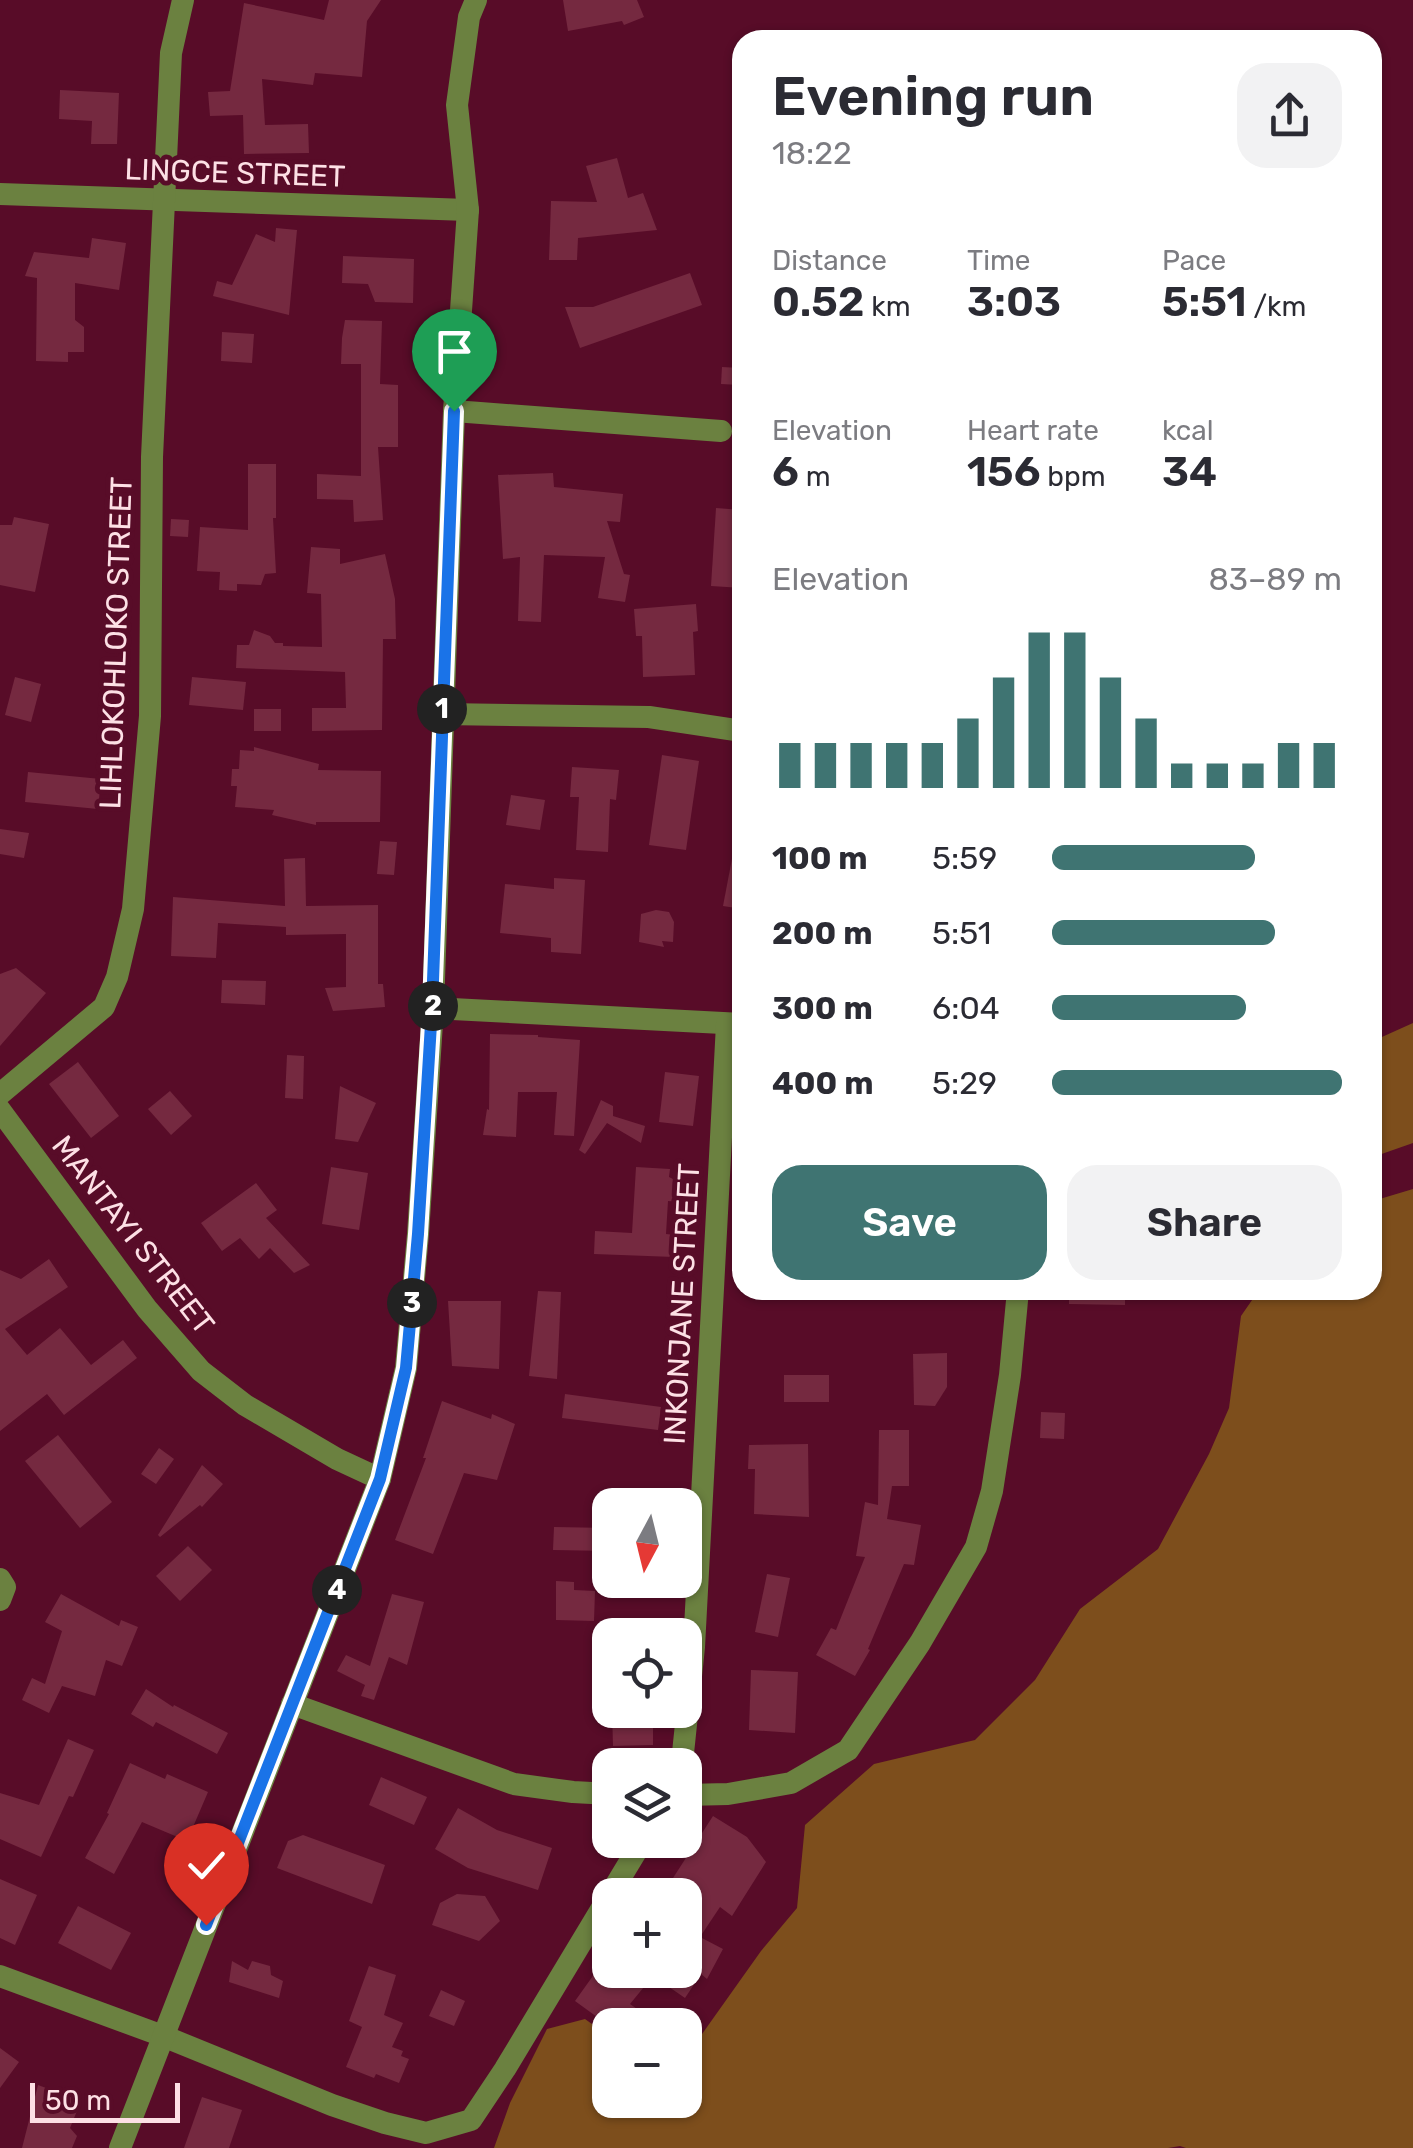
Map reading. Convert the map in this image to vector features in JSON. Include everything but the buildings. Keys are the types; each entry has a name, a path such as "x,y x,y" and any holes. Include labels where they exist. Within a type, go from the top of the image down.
{"street":[{"name":"LIHLOKOHLOKO STREET","path":"0,1094 104,1007 117,976 133,909 150,716 152,457 171,53 183,0"},
{"path":"120,2148 380,1479 406,1368 432,1008 454,411 468,210 457,105 469,17 476,0"},
{"name":"LINGCE STREET","path":"0,194 468,210"},
{"path":"454,411 721,430"},
{"path":"442,714 649,717 732,729"},
{"path":"432,1008 732,1024"},
{"name":"INKONJANE STREET","path":"684,1748 694,1647 732,1070"},
{"name":"MANTAYI STREET","path":"0,1110 146,1309 200,1371 321,1450 380,1479"},
{"path":"702,1795 791,1783 848,1750 920,1643 976,1547 992,1491 1017,1300"},
{"path":"0,1579 5,1587 0,1600"},
{"path":"292,1704 514,1784 592,1793"},
{"path":"0,1976 163,2036 332,2105 426,2133 471,2120 632,1858"}],"shaded area":[{"path":"1413,1023 1413,1143 1382,1154 1382,1037"},
{"path":"1413,1189 1413,2148 494,2148 510,2103 547,2029 585,2019 592,2024 592,2118 702,2118 702,2034 797,1908 805,1825 874,1764 975,1740 1035,1680 1080,1609 1158,1549 1229,1408 1241,1316 1252,1300 1382,1300 1382,1198"}],"route":[{"path":"206,1925 380,1479 406,1368 432,1008 454,411"}]}
